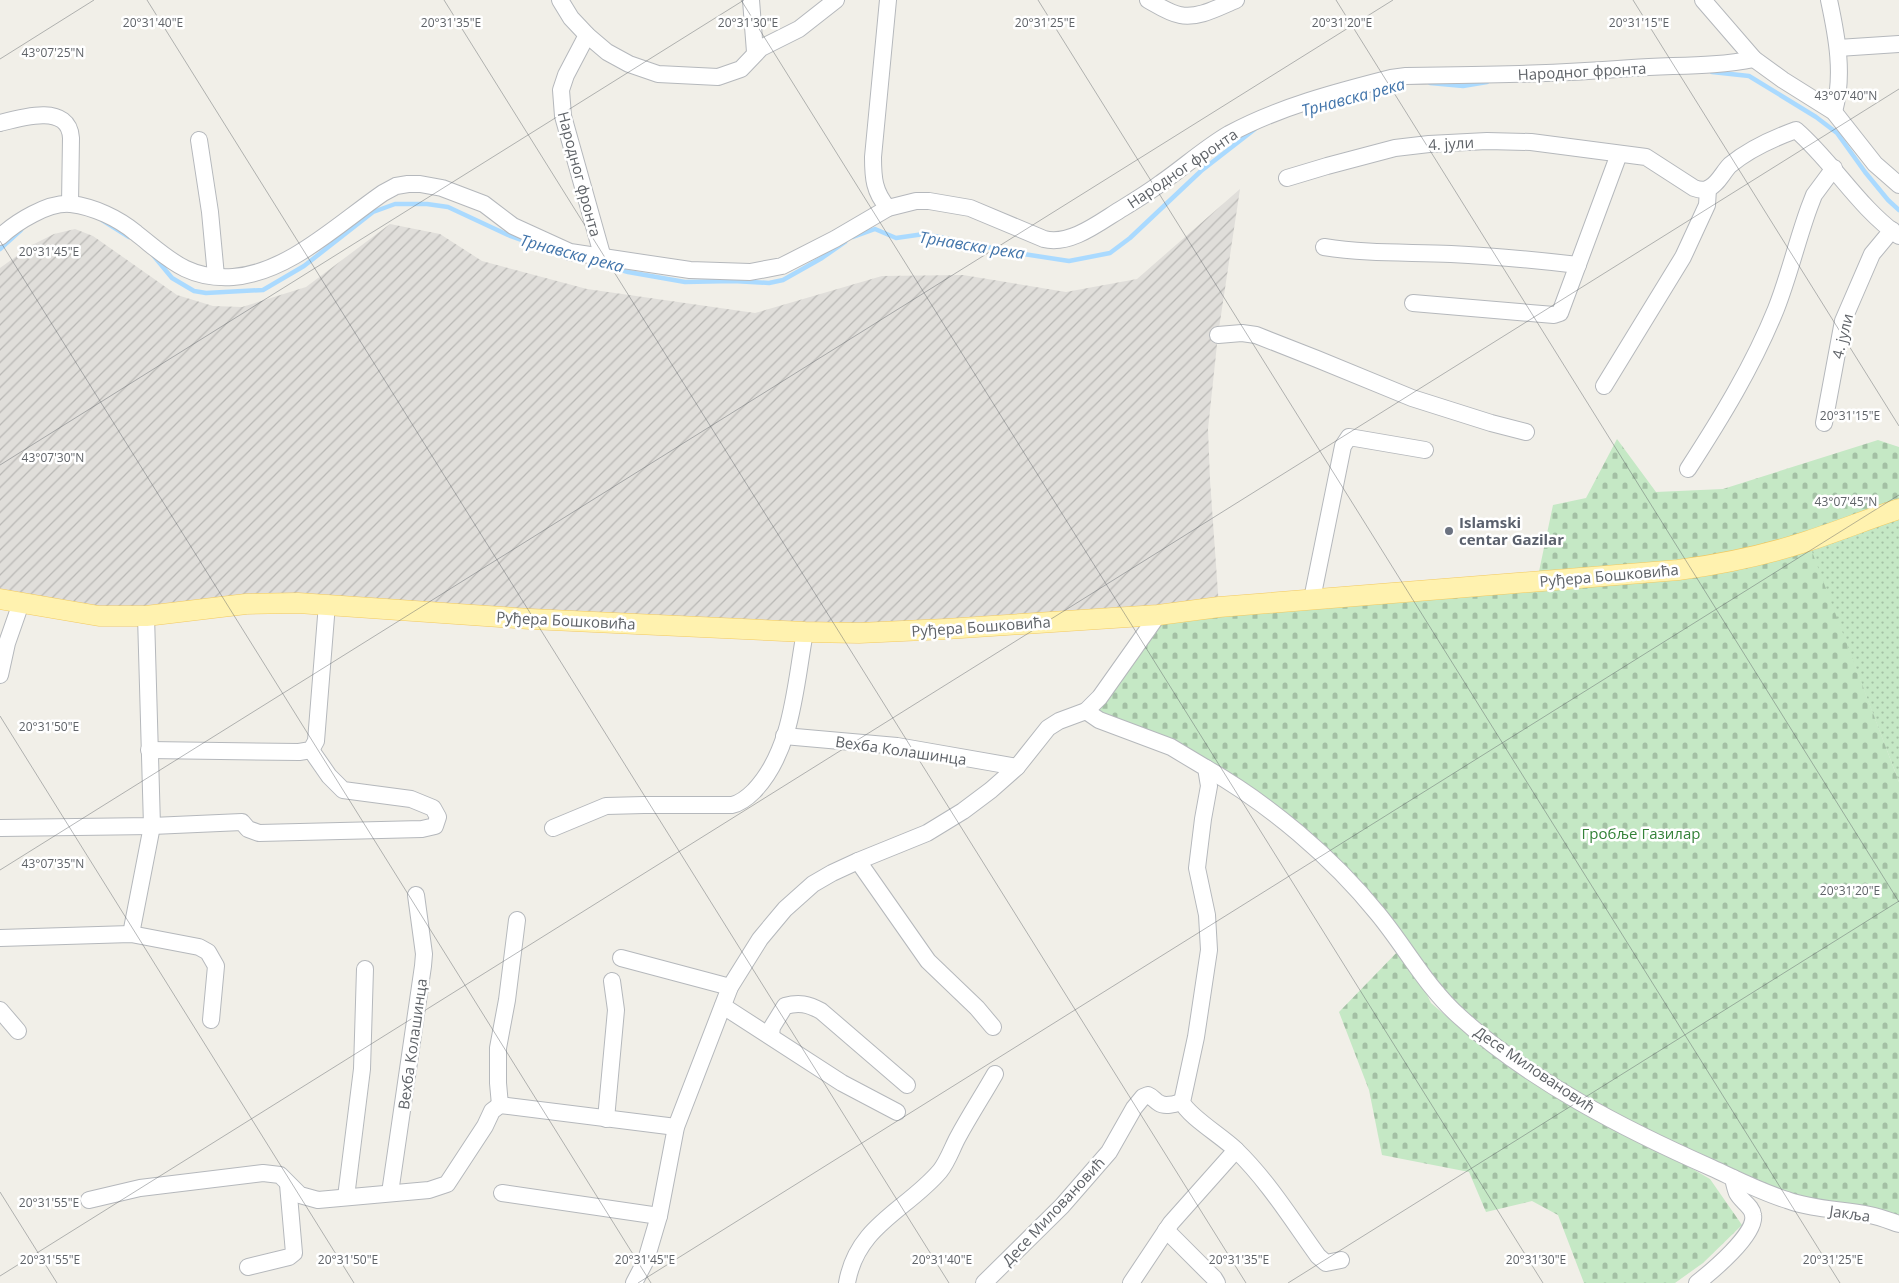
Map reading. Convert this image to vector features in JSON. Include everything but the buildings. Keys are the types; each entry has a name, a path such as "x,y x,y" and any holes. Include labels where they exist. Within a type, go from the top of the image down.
{"main road":[{"name":"Руђера Бошковића","path":"0,599 99,616 146,616 246,604 327,604 523,618 805,632 905,632 1158,615 1219,607 1668,571 1712,565 1762,554 1808,541 1899,509"}],"street":[{"path":"560,0 571,18 587,35 615,57 629,64 658,74 718,77 741,69 755,52 799,29 836,0"},
{"path":"751,0 755,52"},
{"path":"888,0 873,158 873,178 876,192 888,208"},
{"path":"1148,0 1179,15 1188,16 1210,11 1236,0"},
{"path":"1703,0 1754,59 1791,86 1834,112 1875,164 1899,185"},
{"path":"1829,0 1838,48 1839,88 1834,112"},
{"name":"Народног фронта","path":"587,35 566,75 561,90 563,116 603,258"},
{"path":"1838,48 1899,44"},
{"name":"Народног фронта","path":"0,236 21,219 36,212 70,204 109,215 136,233 168,259 204,276 247,275 267,270 304,250 383,193 396,186 420,184 442,188 484,204 513,226 559,249 603,258 690,270 750,272 769,270 800,258 888,208 916,201 970,208 1052,242 1063,240 1089,228 1135,200 1230,134 1259,120 1296,106 1363,85 1406,76 1524,75 1592,72 1714,65 1754,59"},
{"path":"0,123 22,117 41,115 56,116 66,122 71,133 70,204"},
{"name":"4. јули","path":"1287,178 1395,148 1487,141 1532,142 1646,157 1694,188 1708,189 1730,165 1763,145 1796,130 1834,168 1870,210 1895,233 1872,254 1843,321 1824,423"},
{"path":"199,140 210,212 216,276"},
{"path":"1413,303 1560,314 1619,154"},
{"path":"1688,469 1729,405 1753,360 1776,308 1814,195 1834,168"},
{"path":"1604,386 1683,257 1707,205 1708,189"},
{"path":"1324,247 1364,252 1459,255 1578,265"},
{"path":"1218,335 1242,334 1256,336 1420,401 1526,432"},
{"path":"1312,600 1343,446 1349,437 1425,450"},
{"path":"0,675 7,643 21,603"},
{"path":"311,750 316,741 327,604"},
{"path":"641,1280 658,1216 676,1127 730,987 760,939 785,910 813,884 858,861 927,833 944,824 991,790 1017,767 1048,728 1059,721 1086,711 1100,697 1158,615"},
{"path":"131,934 152,826 146,616"},
{"path":"554,828 606,806 706,806 738,804 747,798 767,775 775,762 788,722 805,632"},
{"name":"Десе Миловановић","path":"1086,711 1099,720 1172,747 1233,783 1293,830 1347,880 1394,933 1433,988 1459,1017 1532,1071 1601,1114 1665,1147 1733,1178 1800,1204"},
{"name":"Вехба Колашинца","path":"784,736 897,746 1017,767"},
{"path":"149,750 299,752 311,750"},
{"path":"0,828 152,826 242,822 248,829 259,833 422,829 435,826 438,817 433,808 411,799 342,790 329,776 311,750"},
{"path":"1206,768 1209,786 1197,868 1208,921 1209,950 1204,996 1182,1102 1190,1113 1236,1150 1269,1186 1318,1256 1326,1263 1342,1260"},
{"path":"858,861 928,961 977,1008 993,1027"},
{"name":"Вехба Колашинца","path":"390,1193 423,966 424,954 416,895"},
{"path":"500,1106 498,1048 507,1000 517,920"},
{"path":"0,938 131,934 199,947 208,952 216,966 211,1020"},
{"path":"621,958 730,987"},
{"path":"346,1197 362,1069 365,969"},
{"path":"606,1119 616,1010 612,981"},
{"path":"771,1035 772,1027 785,1006 795,1003 808,1004 821,1011 907,1085"},
{"path":"724,1006 842,1083 897,1112"},
{"path":"0,1010 18,1032"},
{"path":"847,1283 855,1256 869,1235 942,1169 958,1137 995,1074"},
{"name":"Десе Миловановић","path":"984,1283 1062,1206 1109,1152 1134,1108 1143,1097 1148,1095 1159,1103 1173,1105 1182,1102"},
{"path":"88,1200 140,1188 263,1173 280,1175 300,1195 318,1200 429,1190 447,1184 485,1126 492,1111 500,1106 676,1127"},
{"path":"1131,1283 1166,1230 1236,1150"},
{"path":"1697,1283 1735,1248 1753,1222 1752,1210 1737,1193 1733,1178"},
{"path":"248,1267 289,1258 294,1253 288,1184"},
{"path":"502,1193 658,1216"},
{"name":"Јакља","path":"1800,1204 1824,1210 1872,1215 1899,1224"},
{"path":"1166,1230 1217,1283"}],"shaded area":[{"path":"1240,189 1218,335 1208,429 1219,607 946,629 403,610 184,612 0,599 0,268 32,245 54,234 75,229 93,236 177,295 213,306 242,307 306,287 390,224 440,234 482,261 587,289 755,313 882,276 963,275 1066,292 1137,279"}],"green space":[{"name":"Гробље Газилар","path":"1617,439 1656,492 1723,489 1878,440 1899,447 1899,509 1808,541 1899,782 1899,1218 1871,1215 1733,1178 1506,1054 1405,950 1431,1003 1481,1046 1710,1179 1742,1225 1703,1263 1675,1283 1584,1283 1558,1215 1532,1201 1486,1212 1469,1172 1382,1155 1369,1090 1339,1012 1403,946 1394,933 1251,795 1094,716 1158,615 1537,581 1553,505 1586,498"},
{"path":"1899,509 1899,782 1807,541"}],"waterway":[{"name":"Трнавска река","path":"1712,72 1749,76 1816,117 1837,133 1865,172 1888,200 1899,210"},
{"name":"Трнавска река","path":"1430,83 1463,86 1487,82"},
{"name":"Трнавска река","path":"1319,106 1362,94"},
{"name":"Трнавска река","path":"853,237 875,229 896,238 924,234 1017,253 1069,261 1110,253 1130,238 1201,171 1255,129"},
{"name":"Трнавска река","path":"153,255 172,278 194,291 206,293 263,290 304,266 373,212 395,204 427,204 448,207 508,235 538,246"},
{"name":"Трнавска река","path":"102,220 129,237"},
{"name":"Трнавска река","path":"0,249 21,230"},
{"name":"Трнавска река","path":"601,264 628,272 685,282 733,281 769,283 783,280 822,258 845,242"}],"place":[{"name":"Islamski centar Gazilar","path":"1449,531"}]}
